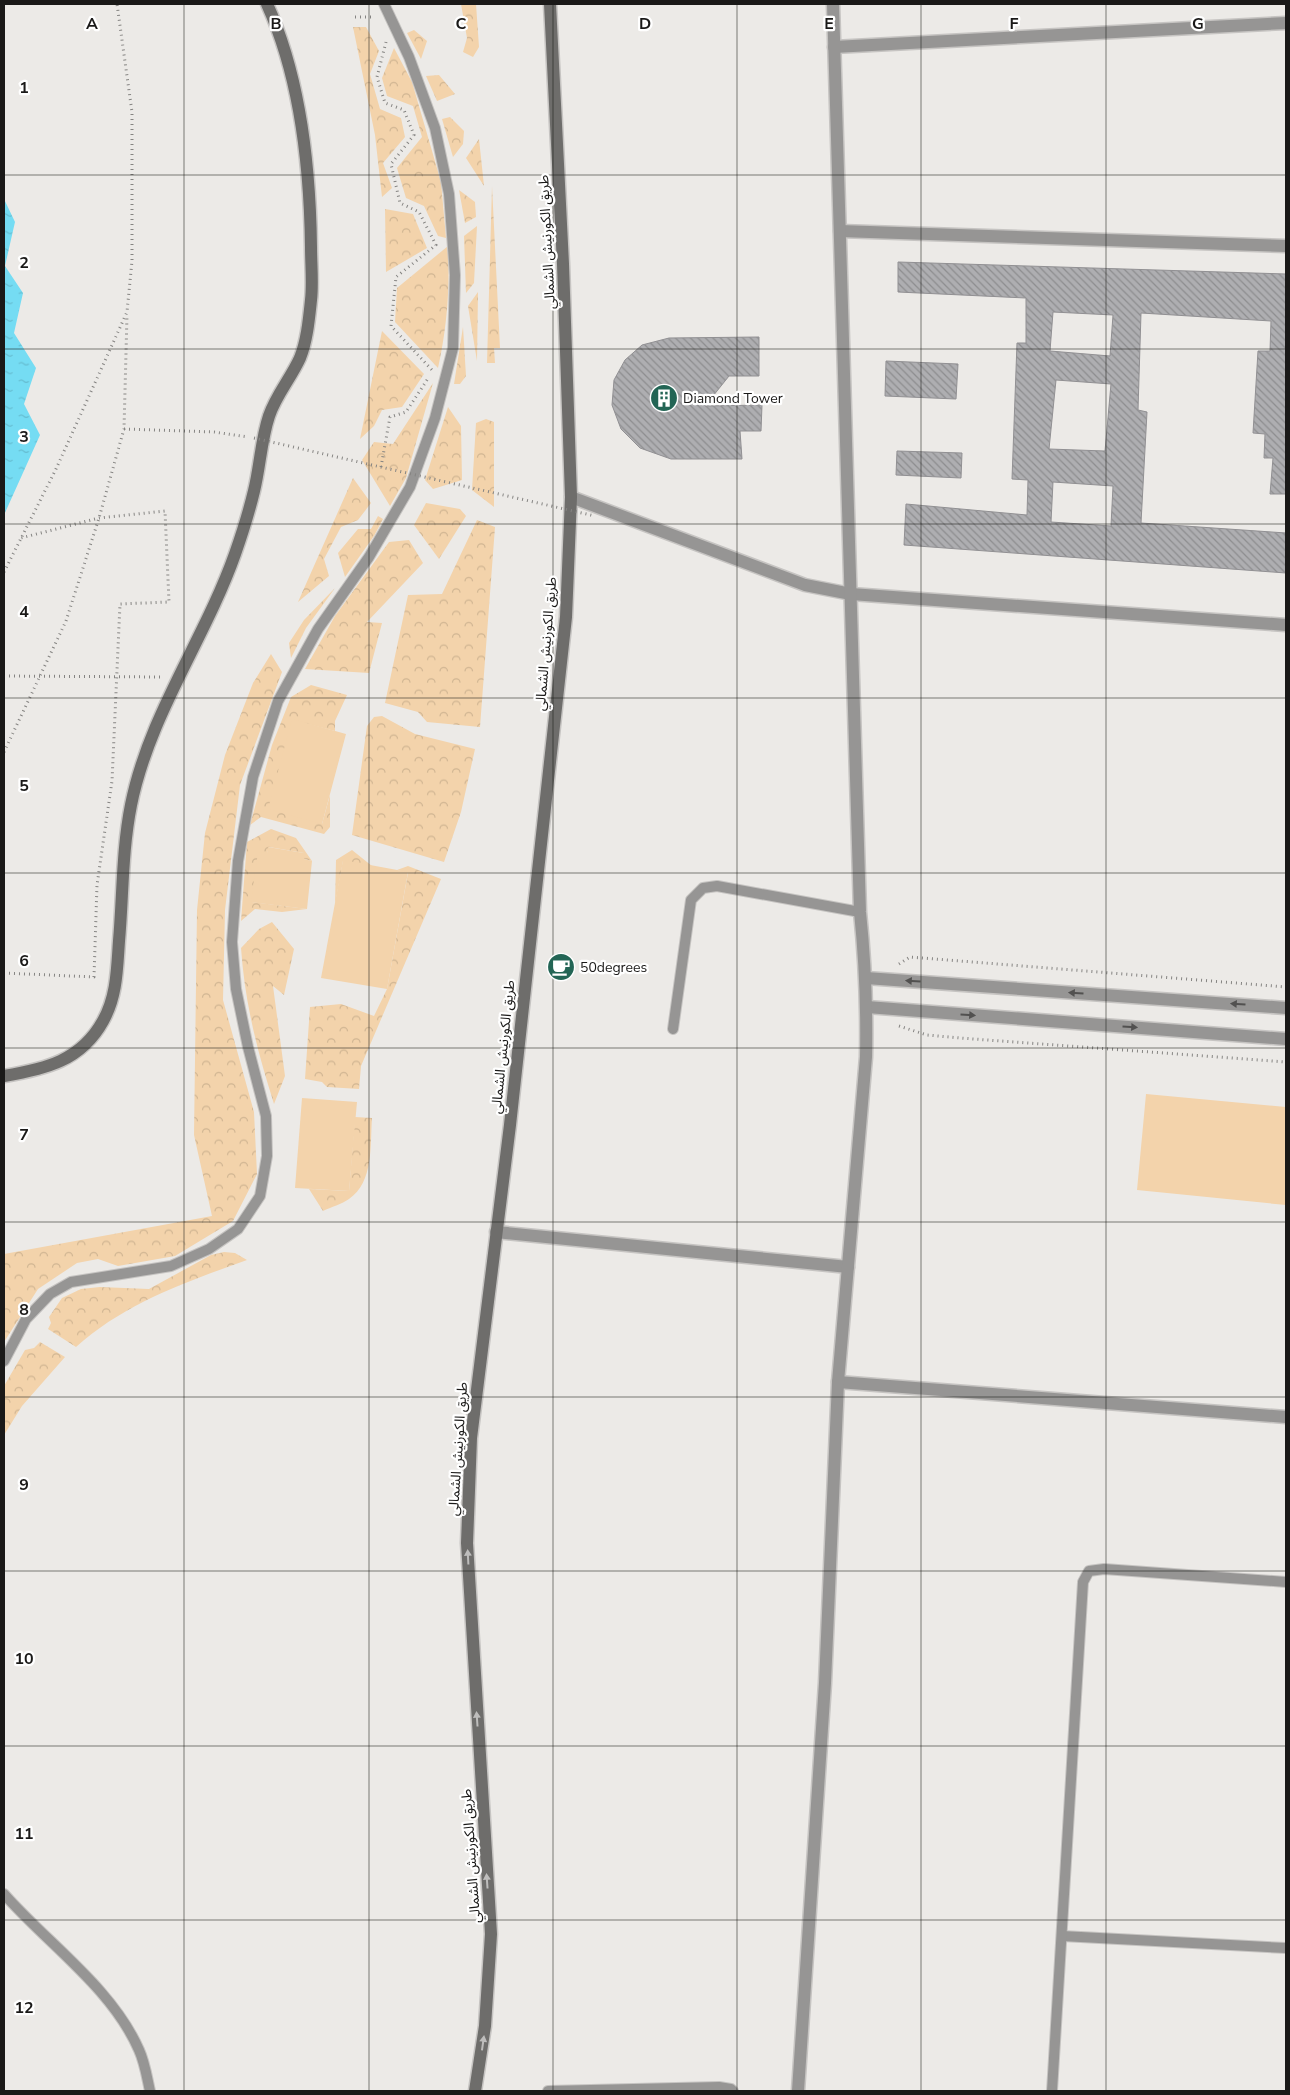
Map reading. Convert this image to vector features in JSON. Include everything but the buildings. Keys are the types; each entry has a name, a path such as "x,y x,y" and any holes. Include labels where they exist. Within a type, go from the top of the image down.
{"main road":[{"path":"4,1076 54,1066 80,1049 102,1025 113,1003 121,918 124,848 131,802 164,706 235,555 254,492 268,418 275,400 300,358 306,338 312,296 311,201 300,118 279,37 267,4"},
{"name":"طريق الكورنيش الشمالي","path":"475,2091 485,2026 491,1934 467,1543 471,1438 566,617 571,497 563,264 550,4"}],"street":[{"path":"798,2091 825,1683 838,1382 866,1057 867,1007 860,912 833,4"},
{"path":"834,47 1286,23"},
{"path":"840,231 1286,246"},
{"path":"571,497 805,585 851,594 1286,625"},
{"path":"866,978 1286,1008"},
{"path":"867,1007 1286,1040"},
{"path":"496,1232 848,1267"},
{"path":"838,1382 1286,1417"}],"lane":[{"path":"4,1360 26,1319 50,1294 71,1282 171,1266 209,1249 238,1229 260,1196 267,1156 266,1116 248,1047 236,989 232,942 238,861 253,777 278,701 313,637 369,557 410,487 436,418 453,348 455,275 449,194 436,128 409,57 384,4"},
{"path":"673,1029 691,900 702,888 717,886 860,912"},
{"path":"1052,2091 1083,1582 1089,1571 1104,1569 1286,1582"},
{"path":"4,1894 64,1953 119,2015 140,2051 150,2091"},
{"path":"1062,1936 1286,1948"},
{"path":"548,2091 719,2087 733,2091"}],"path":[{"path":"4,752 66,621 99,518 124,429 127,312 132,261 132,112 117,4"},
{"path":"354,17 371,15 375,22"},
{"path":"381,467 390,417 406,412 433,371 391,326 396,277 436,245 419,212 400,203 391,164 414,136 404,110 385,103 377,77 386,42 382,36"},
{"path":"4,572 56,469 127,312"},
{"path":"124,429 214,432 254,438 595,516"},
{"path":"4,973 94,976 97,885 112,781 115,677 120,604 169,602 165,511 99,518 21,538"},
{"path":"4,676 178,677"},
{"path":"896,965 910,957 1286,987"},
{"path":"893,1024 927,1035 952,1038 1286,1062"}],"green space":[{"path":"461,4 476,4 479,47 473,57 463,52 467,38"},
{"path":"353,27 366,27 379,51 370,74 380,109 401,118 405,137 383,163 392,188 382,197 375,135"},
{"path":"414,30 427,41 421,59 407,33"},
{"path":"394,48 412,82 441,182 446,238 438,236 424,206 406,198 397,168 422,137 413,106 387,96 382,78"},
{"path":"439,75 455,94 437,101 426,76"},
{"path":"450,117 464,131 463,144 453,157 442,119"},
{"path":"479,139 484,186 466,158"},
{"path":"492,186 500,348 494,348 495,363 487,363"},
{"path":"459,190 475,202 476,217 465,223"},
{"path":"385,209 413,214 427,248 386,272"},
{"path":"477,226 474,283 466,293 464,236"},
{"path":"448,246 449,277 447,307 444,338 438,368 395,322 397,288"},
{"path":"478,292 477,361 468,306"},
{"path":"463,327 466,376 460,384 454,384"},
{"path":"382,331 424,374 402,407 382,410 374,426 360,439"},
{"path":"433,383 406,478 390,506 362,460 374,442 393,444"},
{"path":"448,407 461,426 462,480 433,489 425,480"},
{"path":"486,419 494,422 494,507 472,490 476,423"},
{"path":"353,478 371,503 358,520 341,527 324,559 329,576 298,602"},
{"path":"426,503 460,509 466,516 439,559 414,525"},
{"path":"378,516 383,519 374,536 345,577 338,553 358,529 371,529"},
{"path":"477,520 495,527 480,727 427,722 418,712 385,703 408,595 442,594"},
{"path":"409,540 423,563 367,622 382,623 369,673 305,669 335,616 389,542"},
{"path":"335,588 306,628 291,658 289,643 304,620"},
{"path":"271,654 282,672 240,785 225,910 223,1000 254,1112 257,1174 233,1221 175,1256 118,1266 98,1259 77,1263 38,1289 4,1342 4,1254 212,1216 194,1135 197,910 205,833 225,755 253,683"},
{"path":"311,685 347,695 335,721 335,731 292,720 322,824 330,795 330,827 324,834 261,817 250,825 272,745 291,697"},
{"path":"382,716 415,734 475,749 461,812 444,862 352,835 367,726 374,717"},
{"path":"292,719 346,734 322,824 268,809"},
{"path":"271,829 296,838 312,861 304,859 304,853 269,847 252,902 307,909 282,912 255,909 241,921 247,842"},
{"path":"268,847 304,853 304,859 312,861 307,909 251,902 258,852 267,853"},
{"path":"352,850 372,866 343,861 335,905 336,860"},
{"path":"343,860 408,872 387,989 321,978"},
{"path":"408,866 441,879 361,1066 359,1089 327,1087 322,1082 305,1079 310,1007 341,1004 374,1016 387,989 408,873 397,870"},
{"path":"272,922 294,949 284,995 273,986 285,1076 274,1104 253,1027 245,988 241,948 259,929"},
{"path":"1146,1094 1286,1107 1286,1205 1137,1190"},
{"path":"302,1098 357,1102 349,1191 295,1188"},
{"path":"355,1117 372,1118 367,1173 357,1192 349,1199 323,1211 309,1189 349,1191"},
{"path":"224,1252 235,1253 247,1260 157,1295 115,1318 76,1347 48,1329 51,1323 49,1317 62,1298 81,1289 100,1287 149,1289 211,1255"},
{"path":"40,1342 65,1357 22,1406 4,1435 4,1386 25,1350 34,1348"}],"water":[{"path":"4,199 15,222 5,266 23,293 14,333 36,368 24,404 40,435 4,515"}],"place":[{"name":"Diamond Tower","path":"664,398"},
{"name":"50degrees","path":"561,967"}]}
